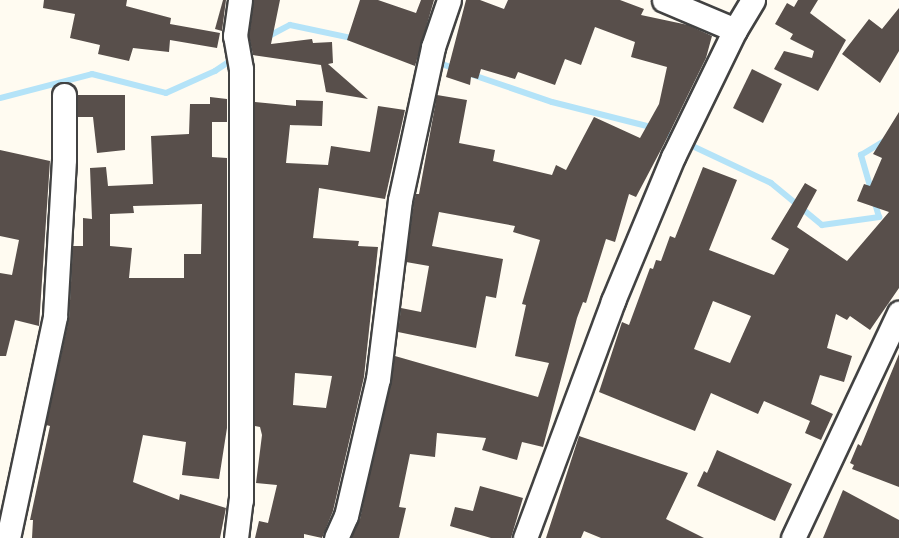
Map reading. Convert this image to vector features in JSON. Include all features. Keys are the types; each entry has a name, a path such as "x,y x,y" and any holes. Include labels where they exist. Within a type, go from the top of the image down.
{"street":[{"path":"236,538 242,500 241,69 235,36 240,0"},
{"path":"336,538 346,516 378,379 400,200 433,47 449,0"},
{"path":"664,0 735,30"},
{"path":"525,538 613,301 673,157 687,124 753,0"},
{"path":"8,538 55,316 64,159 64,95"},
{"path":"793,538 899,313"}],"building":[{"path":"44,0 127,0 126,6 171,18 170,24 220,33 217,48 170,40 169,52 133,48 129,61 98,54 100,45 70,38 75,14 43,8"},
{"path":"223,0 226,0 222,31 215,29"},
{"path":"254,0 280,0 271,44 312,39 313,43 332,42 333,63 328,64 368,99 326,92 321,65 253,55 249,36"},
{"path":"360,0 378,0 416,13 421,0 434,0 415,66 347,40"},
{"path":"466,0 480,0 504,9 508,0 620,0 644,9 641,15 688,25 712,36 706,58 664,144 636,197 629,194 615,242 606,239 586,303 583,302 577,318 543,447 522,442 517,460 482,450 486,438 437,433 435,457 410,454 399,507 406,508 399,538 351,538 360,519 395,356 538,397 549,363 515,356 526,305 522,304 540,240 513,232 515,226 439,212 432,246 503,259 496,298 486,296 476,348 398,332 401,308 421,312 429,266 406,262 414,202 416,194 419,194 437,95 467,100 459,143 495,150 493,161 552,175 556,165 566,170 594,117 640,138 659,104 667,67 631,57 635,42 595,27 581,65 565,59 555,85 518,72 515,79 481,69 478,79 471,77 470,85 446,77"},
{"path":"798,0 818,0 810,13 846,40 818,91 774,69 784,51 812,58 814,51 790,39 793,34 775,24 787,3 794,7"},
{"path":"899,8 899,51 880,83 842,54 869,19 882,29"},
{"path":"752,69 782,84 763,123 733,108"},
{"path":"78,95 125,95 125,150 97,153 93,117 78,117"},
{"path":"210,97 227,99 227,122 212,122 212,157 227,158 227,428 219,479 182,475 186,442 143,435 133,482 179,500 180,494 226,508 220,538 32,538 33,520 30,520 50,426 46,425 69,319 73,246 83,246 83,218 92,219 90,168 106,167 108,186 153,184 151,136 189,134 190,104 210,104","holes":["202,204 201,254 184,254 184,278 129,278 132,248 110,246 110,214 134,213 133,206"]},
{"path":"296,100 323,101 322,126 290,125 286,163 328,165 331,146 370,152 378,106 405,110 385,199 319,188 313,238 359,241 358,246 378,247 364,377 333,511 322,538 304,534 304,538 255,538 259,521 268,523 277,485 256,483 262,435 260,427 255,426 255,102 296,106","holes":["295,373 332,376 326,408 293,405"]},
{"path":"899,112 899,288 870,330 850,316 847,320 836,314 827,348 852,356 844,382 820,375 811,404 833,414 821,440 805,433 810,421 764,401 758,414 711,393 695,431 599,392 622,322 629,325 650,268 653,269 656,260 661,261 670,236 675,238 703,167 737,180 709,250 774,275 789,249 771,239 805,183 817,190 797,227 847,261 889,212 857,201 864,184 870,186 882,158 873,154","holes":["713,301 751,316 730,363 694,349"]},
{"path":"0,150 50,161 39,326 15,320 6,356 0,356 0,273 12,275 19,240 0,236"},
{"path":"899,354 899,487 852,469 854,465 850,463 858,444 861,446"},
{"path":"579,436 688,473 666,519 704,538 601,538 584,531 581,538 546,538"},
{"path":"717,450 792,484 775,521 697,486 704,471 707,473"},
{"path":"480,486 523,498 511,538 491,538 450,526 455,507 473,511"},
{"path":"843,490 899,520 899,538 823,538"}],"waterway":[{"path":"267,37 290,25 356,39"},
{"path":"411,53 456,69"},
{"path":"0,98 92,74 166,93 215,71 234,58"},
{"path":"473,75 552,102 655,128 676,138"},
{"path":"686,143 771,183 822,225 879,217 861,155 899,132"}]}
